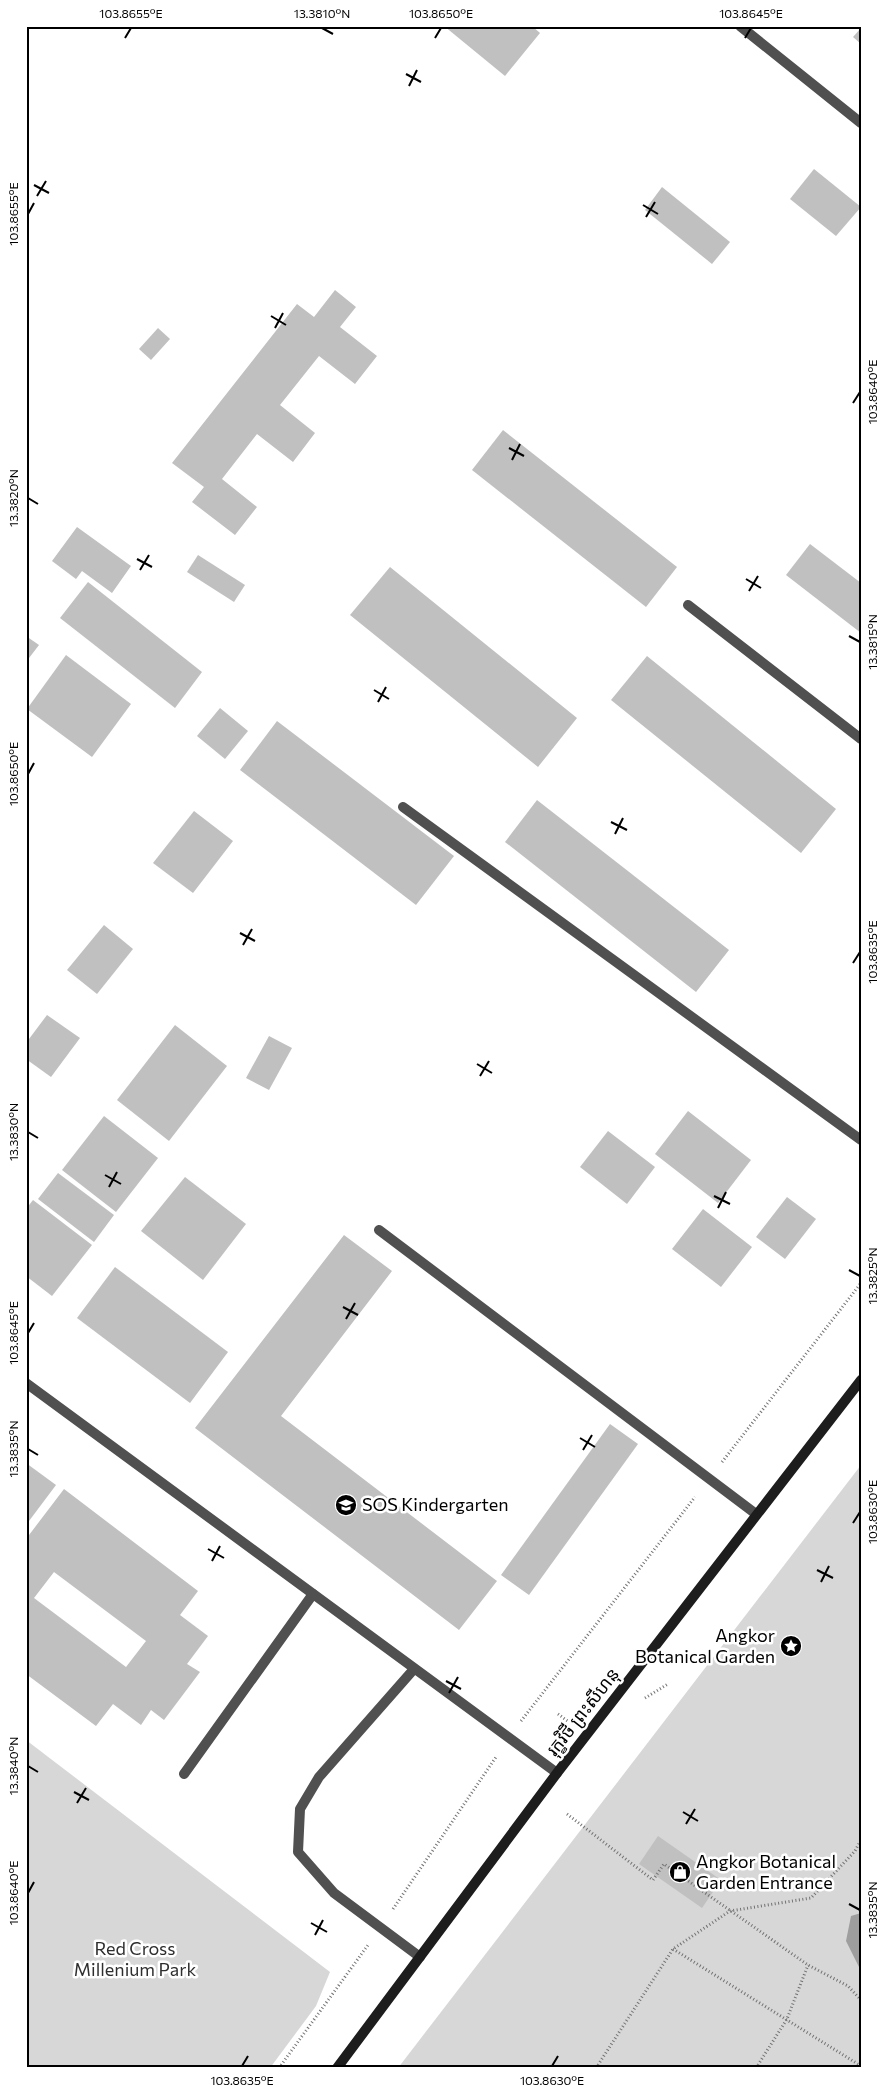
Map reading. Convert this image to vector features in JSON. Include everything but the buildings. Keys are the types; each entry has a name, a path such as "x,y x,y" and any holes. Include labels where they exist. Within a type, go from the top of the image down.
{"street":[{"path":"740,26 861,123"},
{"path":"688,606 861,739"},
{"path":"403,806 861,1140"},
{"path":"379,1230 756,1514"},
{"name":"រុក្ខវិថី ព្រះសីហនុ","path":"337,2068 557,1773 861,1380"},
{"path":"26,1383 557,1773"},
{"path":"184,1774 313,1594"},
{"path":"414,1669 319,1777 300,1809 298,1852 334,1893 420,1957"}],"path":[{"path":"279,2068 381,1928 509,1737 861,1283"},
{"path":"567,1814 653,1880 664,1864 808,1965 848,1986 861,2000"},
{"path":"596,2068 673,1949 730,1911 811,1898 855,1850 861,1840"},
{"path":"673,1949 861,2066"},
{"path":"756,2068 787,2019 808,1965"}],"green space":[{"name":"Angkor Botanical Garden","path":"861,1465 861,2068 398,2068"},
{"name":"Red Cross Millenium Park","path":"26,1740 330,1972 316,2006 270,2068 26,2068"}],"shaded area":[{"path":"861,1913 861,1971 846,1941 851,1916"}],"place":[{"name":"SOS Kindergarten","path":"346,1505"},
{"name":"Angkor Botanical Garden","path":"791,1646"},
{"name":"Angkor Botanical Garden Entrance","path":"680,1872"}]}
